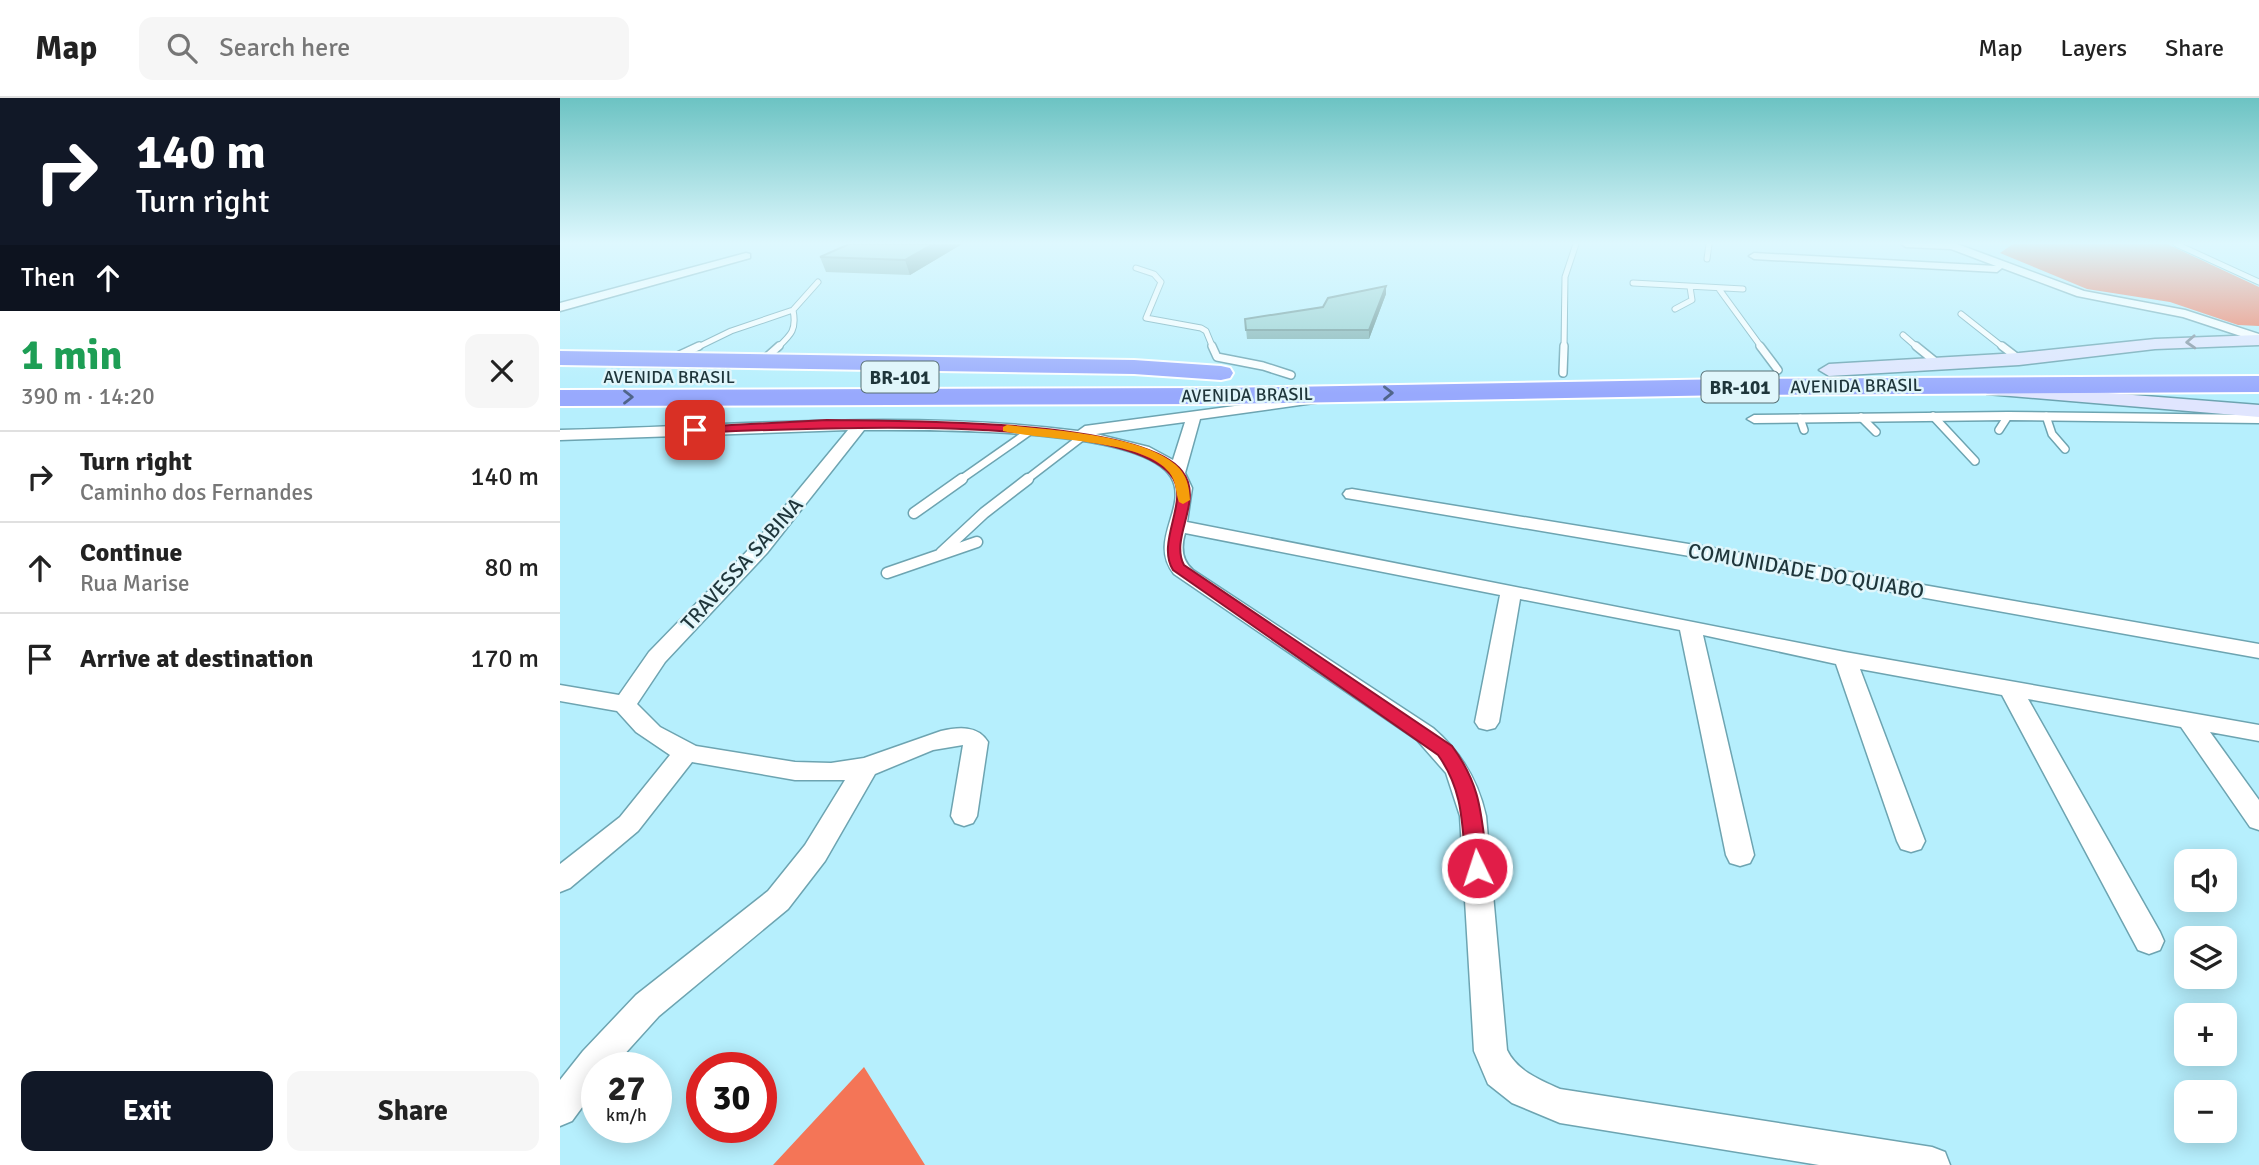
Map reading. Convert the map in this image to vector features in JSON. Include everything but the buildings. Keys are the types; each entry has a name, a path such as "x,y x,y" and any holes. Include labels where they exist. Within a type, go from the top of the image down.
{"highway":[{"path":"560,358 1134,367 1241,374"},
{"name":"AVENIDA BRASIL","path":"560,376 1291,375 2259,368"},
{"name":"AVENIDA BRASIL","path":"560,398 1222,396 1936,374 2259,384"},
{"path":"560,418 958,416 1222,396"}],"street":[{"path":"560,307 608,294"},
{"path":"2080,294 2176,312 2259,339"},
{"name":"AVENIDA BRASIL","path":"1936,374 2019,359 2155,344 2259,339"},
{"name":"AVENIDA BRASIL","path":"1829,370 1936,374 2259,411"},
{"path":"1062,434 1357,393"},
{"path":"560,435 861,424 958,416 1030,431 1083,437 1138,450 1170,465 1183,486 1174,559 1178,567 1424,734 1445,751 1460,770 1469,792 1473,816 1490,1051 1500,1072 1524,1091 1560,1106 1932,1165"},
{"path":"1177,473 1194,416"},
{"path":"1754,419 1802,424 1861,417 1933,416 2259,419"},
{"name":"TRAVESSA SABINA","path":"625,704 657,657 761,549 861,424"},
{"name":"COMUNIDADE DO QUIABO","path":"1352,494 1640,541 2259,651"},
{"path":"1178,526 1845,659 2259,733"},
{"path":"1487,722 1511,591"},
{"path":"1690,626 1740,856"},
{"path":"1845,659 1911,841"},
{"path":"2010,688 2149,941"},
{"path":"560,693 592,696 625,704 635,721 687,751 788,771 820,772 866,767 957,735 972,737 976,742 964,816"},
{"path":"2187,718 2259,820"},
{"path":"560,880 629,824 687,751"},
{"path":"560,1109 626,1026 660,994 757,921 781,898 803,872 866,767"}],"lane":[{"path":"669,360 731,331 793,310 807,294"},
{"path":"1156,294 1146,318 1201,328 1206,331 1213,351 1224,360 1262,366 1291,375"},
{"path":"1563,373 1565,294"},
{"path":"1675,309 1692,300 1691,294"},
{"path":"1722,294 1778,370"},
{"path":"761,362 792,334 796,326 793,310"},
{"path":"1961,314 2019,359"},
{"path":"1903,335 1936,374"},
{"path":"1933,416 1975,461"},
{"path":"1999,429 2008,416"},
{"path":"2046,416 2052,434 2065,449"},
{"path":"1861,417 1876,432"},
{"path":"914,513 1030,431"},
{"path":"941,553 984,513 1083,437"},
{"path":"887,573 977,542"}],"shaded area":[{"path":"2118,294 2259,294 2259,326 2238,325 2170,302"},
{"path":"864,1067 925,1165 773,1165"}],"slow traffic":[{"path":"1007,429 1083,437 1138,450 1170,465 1183,486 1183,500"}],"route":[{"path":"695,430 774,425 953,425 1083,437 1138,450 1170,465 1183,486 1183,502 1174,547 1174,559 1178,567 1445,751 1460,770 1469,792 1477,868"}]}
